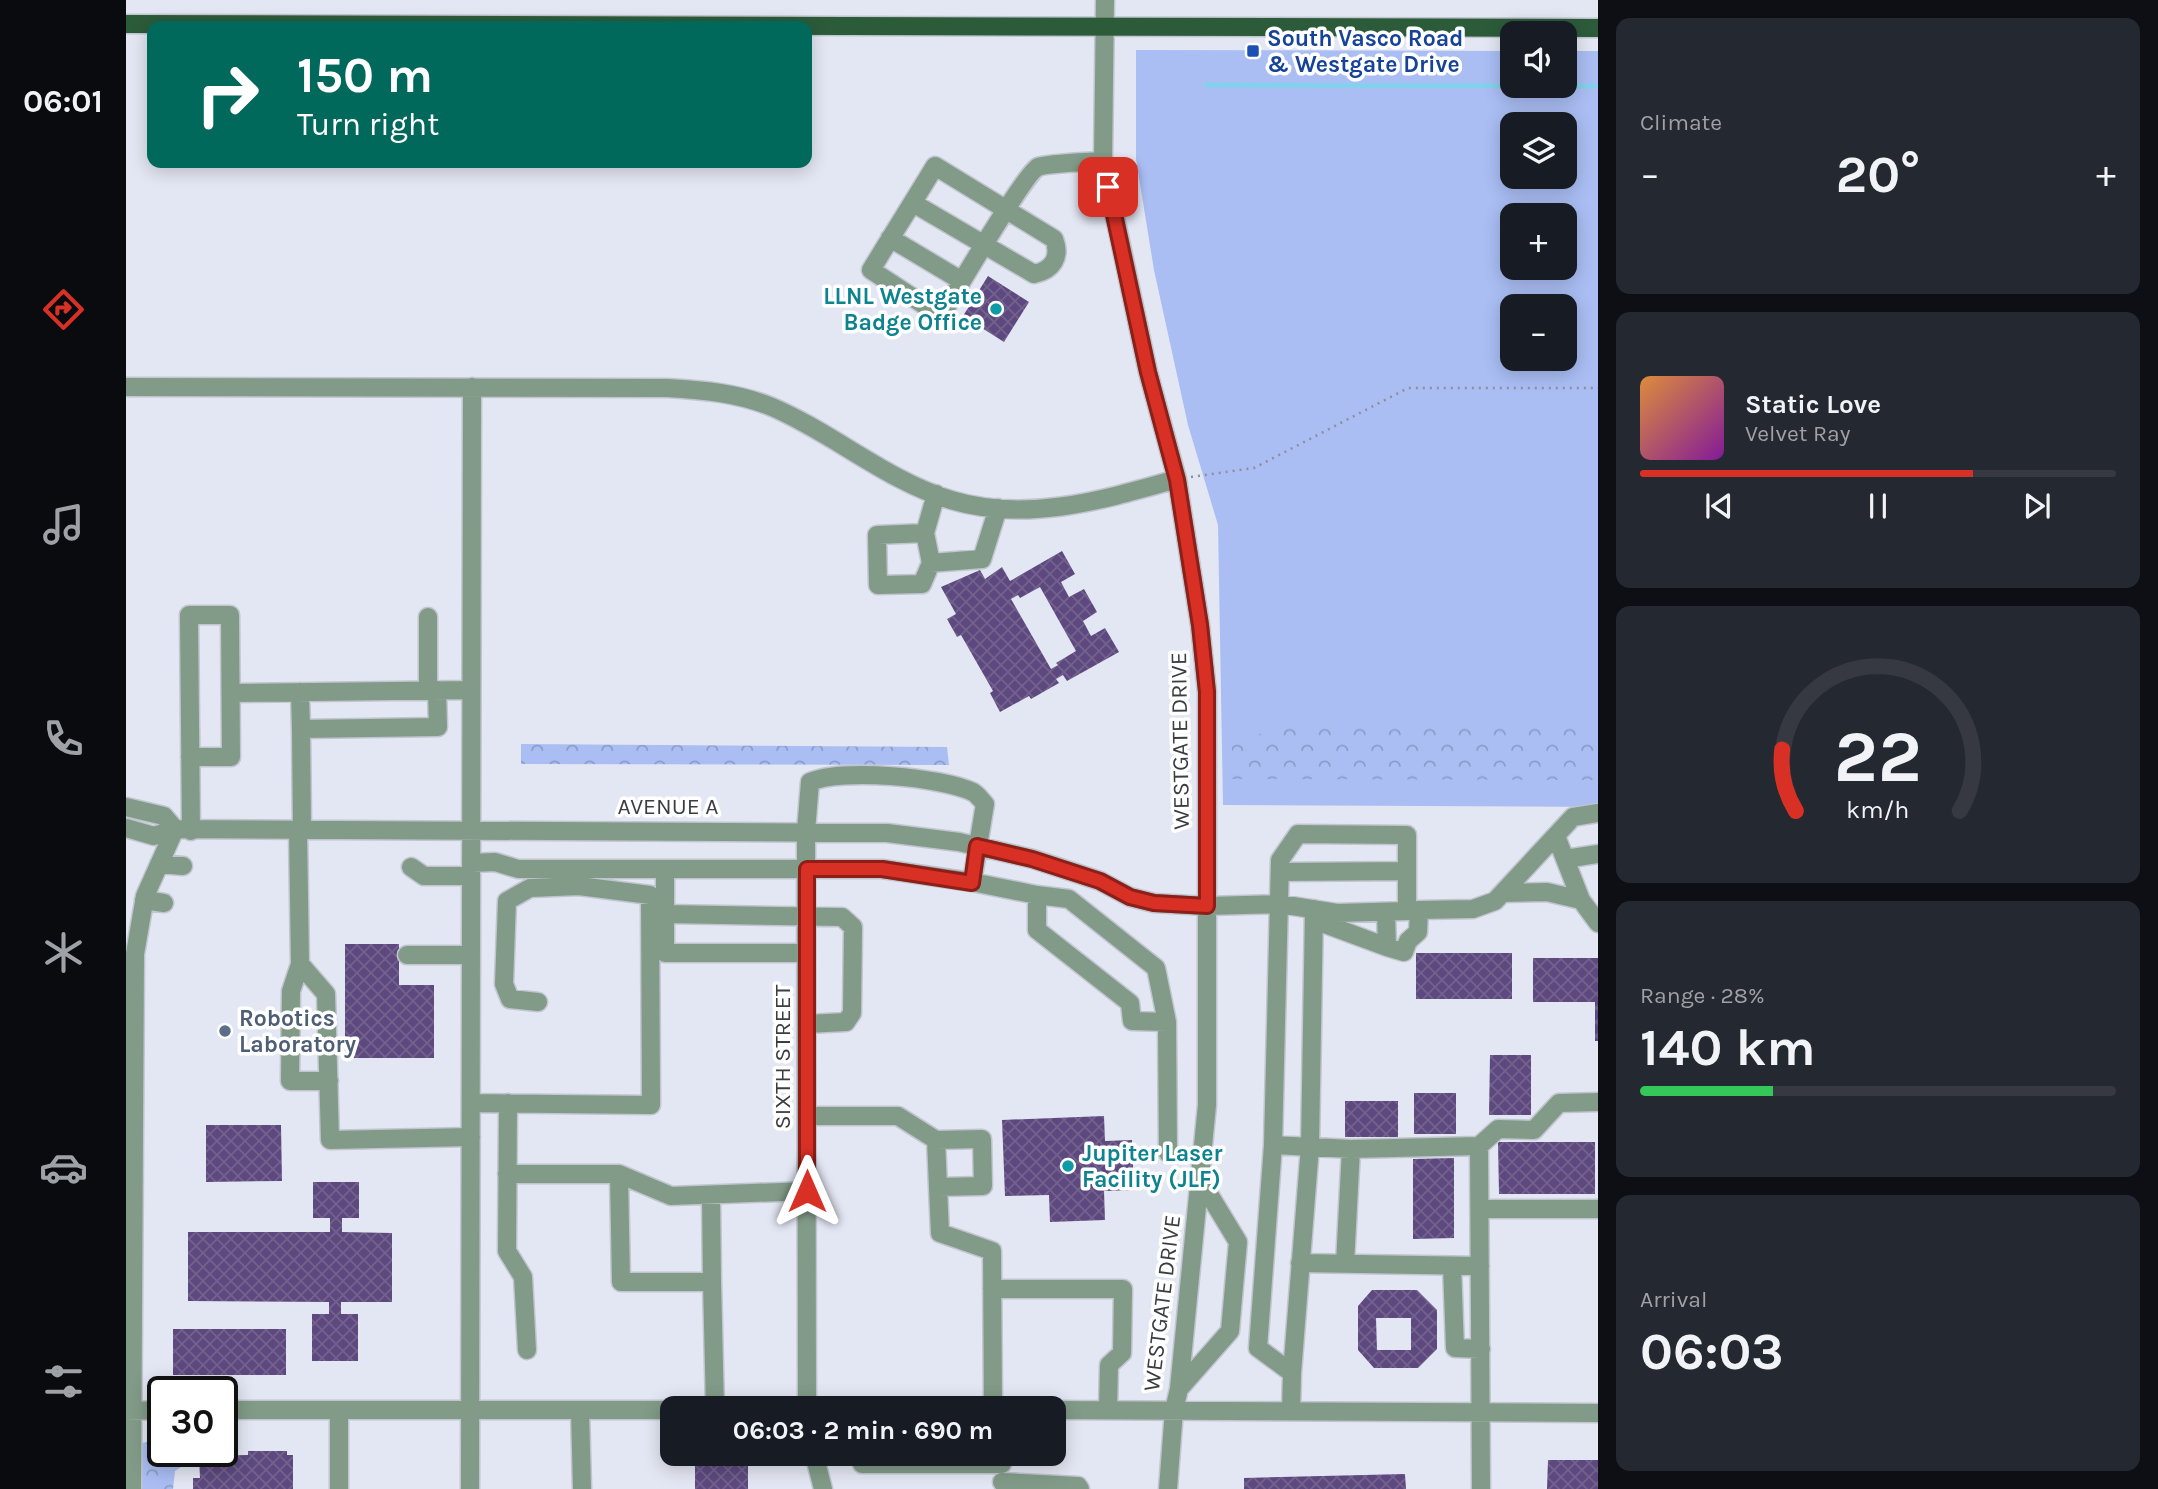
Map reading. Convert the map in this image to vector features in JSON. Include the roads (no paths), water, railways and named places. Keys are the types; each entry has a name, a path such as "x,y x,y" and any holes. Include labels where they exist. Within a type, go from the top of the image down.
{"main road":[{"path":"126,24 147,24"},
{"path":"812,25 1598,27"}],"street":[{"name":"WESTGATE DRIVE","path":"1105,0 1103,161 1148,372 1177,480 1200,625 1207,692 1207,1105 1168,1489"},
{"path":"913,202 984,246 1034,275 1049,269 1054,262 1057,255 1054,239 1007,210 935,166 871,270 941,316 962,281 984,246 1007,210 1028,177 1038,167 1103,161"},
{"path":"890,238 962,281"},
{"path":"126,387 667,388 735,396 773,408 917,487 951,500 998,508 1055,508 1103,500 1177,480"},
{"path":"470,1489 472,387"},
{"path":"925,533 877,535 878,585 922,584 931,564 925,533 936,494"},
{"path":"931,564 982,559 998,508"},
{"path":"132,1489 129,1410 131,955 144,900 159,864 183,830 190,757 189,615 230,615 231,757 190,757"},
{"path":"301,729 438,727 428,617"},
{"path":"231,693 471,690"},
{"path":"300,692 300,964 292,991 290,1081 329,1081"},
{"name":"SIXTH STREET","path":"807,1396 806,831 810,782 821,778 891,776 941,782 976,793 985,804 977,846"},
{"path":"126,807 164,816 183,830"},
{"path":"1314,915 1473,909 1494,901 1503,893 1573,817 1598,813"},
{"name":"AVENUE A","path":"126,828 154,836 183,830 887,833 977,846 1032,859 1100,881 1130,897 1154,903 1207,906 1280,904 1314,915"},
{"path":"1292,1373 1258,1348 1273,1144 1280,860 1298,834 1407,835 1407,871 1418,932 1408,941 1404,952 1314,915"},
{"path":"1556,836 1581,900 1598,923"},
{"path":"972,883 977,846"},
{"path":"1565,859 1598,854"},
{"path":"411,867 424,876 471,869 495,862 518,869 882,869 1069,899 1156,968 1167,1022 1168,1153"},
{"path":"159,864 183,866"},
{"path":"666,869 665,953 806,953"},
{"path":"1280,872 1407,871"},
{"path":"471,1103 652,1105 650,895 579,886 530,888 507,901 504,984 510,999 538,1002"},
{"path":"1503,893 1547,892 1581,900"},
{"path":"1037,895 1037,930 1130,1003 1132,1021 1167,1022"},
{"path":"144,900 164,903"},
{"path":"1386,912 1387,947"},
{"path":"665,914 842,917 853,927 852,1013 846,1022 807,1024"},
{"path":"1291,1411 1310,1147 1314,915"},
{"path":"407,955 471,955"},
{"path":"300,964 326,994 330,1140 471,1137"},
{"path":"1273,1144 1351,1149 1479,1146 1498,1129 1534,1130 1559,1103 1598,1102"},
{"path":"508,1103 507,1251 523,1277 527,1350"},
{"path":"807,1116 898,1116 936,1140 982,1139 984,1186 938,1187"},
{"path":"936,1140 940,1233 992,1251 993,1396"},
{"path":"1479,1146 1481,1489"},
{"path":"1351,1149 1352,1264"},
{"path":"508,1174 619,1174 671,1196 807,1191"},
{"path":"619,1174 621,1282 712,1282"},
{"path":"1178,1390 1230,1331 1238,1242 1201,1181"},
{"path":"711,1195 715,1396"},
{"path":"1480,1209 1598,1209"},
{"path":"1300,1264 1480,1266"},
{"path":"1452,1266 1455,1348 1480,1349"},
{"path":"992,1289 1123,1289 1122,1353 1109,1365 1108,1410"},
{"path":"129,1410 147,1410"},
{"path":"238,1410 660,1410"},
{"path":"339,1410 339,1489"},
{"path":"580,1410 582,1489"},
{"path":"1066,1410 1598,1413"},
{"path":"817,1466 823,1489"},
{"path":"897,1466 1002,1472 1078,1486 1080,1489"}],"waterway":[{"path":"1206,85 1598,86"}],"place":[{"name":"South Vasco Road & Westgate Drive","path":"1253,51"},
{"name":"LLNL Westgate Badge Office","path":"996,309"},
{"name":"Robotics Laboratory","path":"225,1031"},
{"name":"Jupiter Laser Facility (JLF)","path":"1068,1166"}]}
